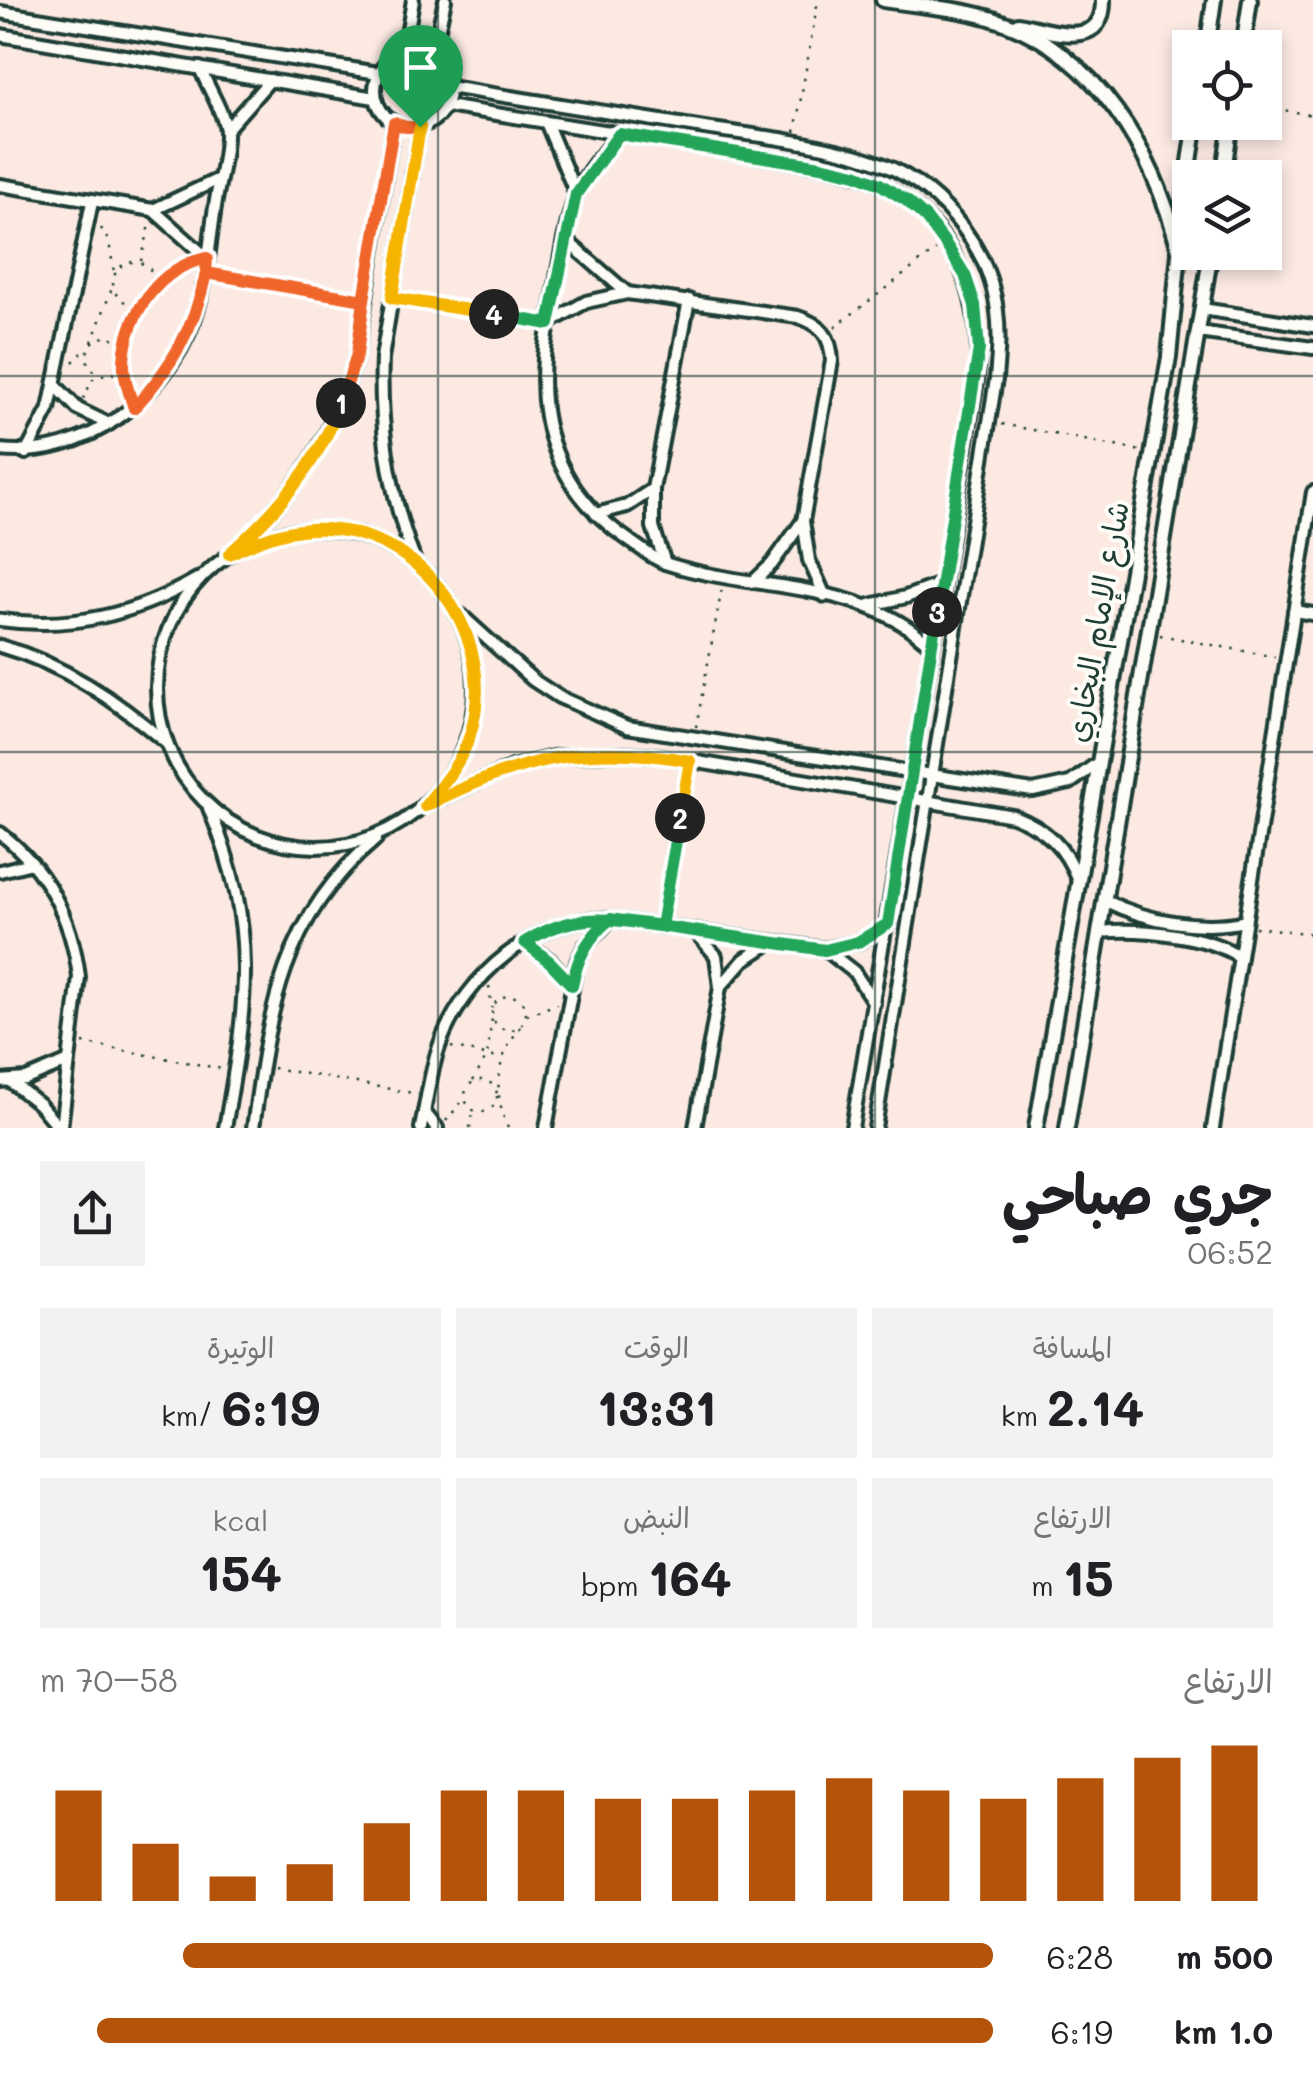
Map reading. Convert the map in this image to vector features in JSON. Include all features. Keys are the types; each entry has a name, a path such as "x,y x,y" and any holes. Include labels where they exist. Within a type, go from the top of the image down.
{"street":[{"path":"404,54 413,0"},
{"path":"432,59 446,0"},
{"path":"883,0 1078,35 1097,24 1103,0"},
{"path":"1210,30 1214,0"},
{"path":"1245,30 1250,0"},
{"path":"0,12 378,73"},
{"path":"996,20 1034,37 1065,58 1118,112 1156,177 1172,219"},
{"path":"0,35 375,98"},
{"path":"404,54 432,59 440,66 449,86 446,106 440,115 420,127 394,123 375,98 378,73 384,64 404,54"},
{"path":"0,450 26,453 69,443 108,424 134,408 181,348 206,273 226,130 200,68"},
{"path":"226,130 270,80"},
{"path":"449,86 837,150 895,169 948,210 967,234 990,280 1000,340 990,422 875,1128"},
{"path":"446,106 856,174 880,184 926,218 965,275 975,305 979,349 852,1128"},
{"path":"546,122 576,194"},
{"path":"0,620 63,624 136,609 202,576 279,506 319,450 348,387 357,354 394,123"},
{"path":"415,562 396,506 383,433 382,358 420,127"},
{"path":"619,134 576,194 549,324 541,386 548,433 567,477 615,531 665,564 869,605 903,622 932,647"},
{"path":"0,185 153,210 218,180"},
{"path":"26,453 39,432 54,385 92,202"},
{"path":"153,210 207,258"},
{"path":"566,240 627,293"},
{"name":"شارع الإمام البخاري","path":"1036,1128 1181,270"},
{"name":"شارع الإمام البخاري","path":"1067,1128 1208,270"},
{"path":"549,324 586,302 627,293 798,316 814,322 826,334 832,347 832,361 803,521 810,560 825,596"},
{"path":"665,564 654,527 653,489 689,300"},
{"path":"1202,309 1313,326"},
{"path":"1198,332 1313,348"},
{"path":"54,385 78,409 108,424"},
{"path":"596,514 627,506 653,489"},
{"path":"1212,1128 1313,492"},
{"path":"752,582 789,543 803,521"},
{"path":"229,554 264,537 303,529 343,531 381,542 415,562 457,611 533,680 558,697 627,727 1033,791 1070,783 1100,761"},
{"path":"202,576 180,604 164,636 156,671 157,707 165,742 182,777 208,807 238,828 272,842 327,847 381,834"},
{"path":"869,605 942,582"},
{"path":"425,806 452,773 470,735 477,693 472,651 457,611"},
{"path":"1294,611 1313,614"},
{"path":"0,646 40,660 78,680 112,700 165,742"},
{"path":"253,1128 274,1000 300,934 337,879 381,834 425,806 512,767 553,757 625,753 1014,816 1036,825 1056,840 1080,883"},
{"path":"208,807 232,868 244,932 246,996 225,1128"},
{"path":"0,832 32,862 60,904 76,952 79,977 60,1128"},
{"path":"0,871 32,862"},
{"path":"1106,901 1137,914 1207,926 1245,923"},
{"path":"421,1128 440,1044 459,1008 485,975 525,942 566,921 610,919 825,950 858,942 888,924"},
{"path":"546,1128 577,962 584,946 610,919"},
{"path":"695,1128 720,987 716,956 696,931"},
{"path":"1101,932 1136,931 1212,943 1240,957"},
{"path":"525,942 572,985"},
{"path":"720,987 744,960 772,942"},
{"path":"825,950 854,972 874,1004"},
{"path":"6,1082 69,1061"},
{"path":"6,1082 38,1104 60,1128"},
{"path":"424,1112 437,1127"}],"path":[{"path":"793,142 818,0"},
{"path":"1282,109 1313,115"},
{"path":"141,263 153,210"},
{"path":"58,368 69,365 91,343 112,287 109,242 89,216"},
{"path":"826,334 945,243"},
{"path":"87,348 87,360 96,372 110,375 120,369 133,327 155,286 184,264 207,258"},
{"path":"114,274 122,264 141,263 150,269 155,286"},
{"path":"206,273 364,300"},
{"path":"112,287 118,298 130,304 148,299"},
{"path":"392,298 549,324"},
{"path":"91,343 102,337 114,338 122,346 134,408"},
{"path":"78,409 96,372"},
{"path":"990,422 1152,454"},
{"path":"694,739 724,576"},
{"path":"1150,633 1287,660"},
{"path":"661,926 690,761"},
{"path":"1245,923 1313,934"},
{"path":"437,1127 466,1097 487,1056 492,1009 485,975"},
{"path":"473,1110 489,1110 497,1097 502,1059 526,1016 524,1004 510,995 498,999 492,1009"},
{"path":"526,1016 568,1002"},
{"path":"492,1015 504,1029 522,1025"},
{"path":"72,1041 235,1072"},
{"path":"440,1044 502,1059"},
{"path":"262,1066 427,1096"},
{"path":"470,1086 485,1081 494,1087 508,1128"},
{"path":"466,1097 473,1110 470,1128"}],"route":[{"path":"420,127 392,298 549,324 576,194 619,134 856,174 880,184 926,218 965,275 978,326 976,380 888,924 874,934 825,950 610,919 584,946 572,985 525,942 566,921 588,918 610,919 661,926 690,761 625,753 553,757 512,767 425,806 452,773 470,735 477,693 472,651 457,611 438,585 415,562 381,542 343,531 303,529 264,537 229,554 279,506 335,420 357,354 364,300 285,286 206,273 181,348 134,408 124,362 133,327 155,286 184,264 207,258 206,273 364,300 394,123 420,127"}]}
